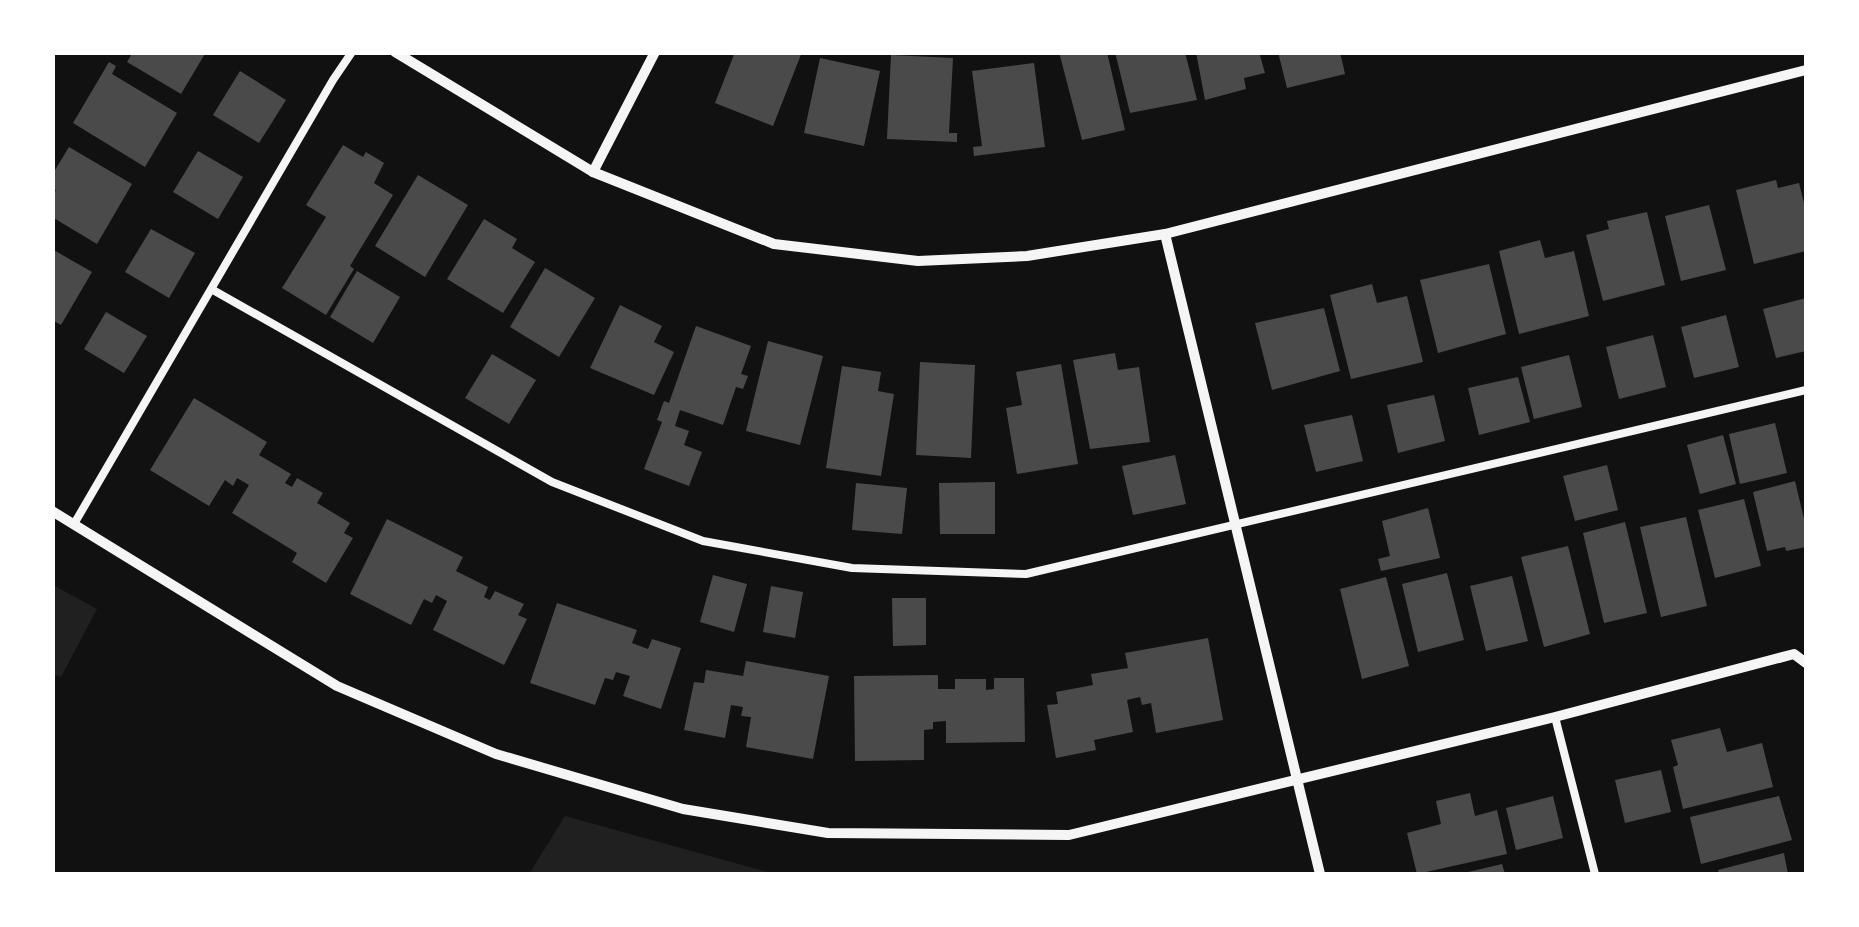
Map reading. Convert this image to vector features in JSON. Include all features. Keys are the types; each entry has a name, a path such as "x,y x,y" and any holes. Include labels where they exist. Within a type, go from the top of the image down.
{"street":[{"path":"395,52 593,172 774,244 918,261 1026,256 1165,234 1806,70"},
{"path":"593,172 655,52"},
{"path":"1165,234 1320,874"},
{"path":"52,512 337,686 496,754 683,809 828,833 1068,835 1555,717 1794,654 1806,663"}],"lane":[{"path":"74,524 352,52"},
{"path":"213,290 552,482 703,541 852,568 1026,574 1806,390"},
{"path":"1555,717 1595,874"}],"shaded area":[{"path":"53,585 97,609 61,677 53,674"},
{"path":"565,816 775,874 529,874"}],"building":[{"path":"133,52 206,52 181,94 127,62"},
{"path":"735,52 802,52 773,126 715,103"},
{"path":"1059,52 1107,52 1125,130 1082,140"},
{"path":"1115,52 1185,52 1197,100 1130,113"},
{"path":"1196,52 1259,52 1265,73 1244,78 1246,89 1205,100"},
{"path":"1278,52 1340,52 1345,74 1287,88"},
{"path":"891,55 953,58 949,133 957,133 957,142 887,139"},
{"path":"820,58 880,71 864,146 804,133"},
{"path":"109,62 116,66 112,74 177,113 145,167 73,123"},
{"path":"1034,63 1045,147 974,156 973,147 982,146 972,71"},
{"path":"240,71 286,100 259,143 213,115"},
{"path":"343,145 384,163 374,183 393,195 326,315 282,288 326,217 306,205"},
{"path":"69,147 132,184 97,244 52,217 56,190 52,188 52,175"},
{"path":"198,151 243,177 218,219 173,192"},
{"path":"418,175 468,205 425,277 375,246"},
{"path":"1776,180 1778,188 1799,183 1806,211 1806,251 1754,264 1736,190"},
{"path":"1709,205 1726,270 1681,281 1665,216"},
{"path":"1647,212 1665,285 1603,301 1586,235 1609,229 1607,221"},
{"path":"484,219 517,239 512,248 535,262 503,313 447,279"},
{"path":"151,229 195,253 169,298 125,272"},
{"path":"1540,240 1545,258 1574,251 1589,316 1519,334 1499,251"},
{"path":"52,249 92,272 61,325 52,320"},
{"path":"1489,264 1506,334 1438,353 1420,280"},
{"path":"545,268 595,298 559,357 510,327"},
{"path":"357,271 400,297 373,343 330,317"},
{"path":"1372,284 1377,303 1407,296 1423,362 1351,379 1330,295"},
{"path":"1806,298 1806,351 1776,358 1763,309"},
{"path":"620,305 662,326 654,342 674,352 654,395 590,368"},
{"path":"1324,308 1340,371 1272,390 1255,323"},
{"path":"106,312 147,336 124,373 84,349"},
{"path":"1726,315 1739,367 1694,378 1681,327"},
{"path":"696,326 751,346 741,374 748,376 743,389 736,387 723,425 680,410 675,426 689,431 684,445 702,452 689,486 644,469 662,422 657,420 664,401 669,403"},
{"path":"1653,335 1666,387 1619,399 1606,347"},
{"path":"768,341 823,356 800,445 746,431"},
{"path":"1115,353 1118,370 1139,367 1150,442 1090,449 1073,360"},
{"path":"492,354 536,380 509,424 465,398"},
{"path":"1569,355 1582,407 1534,419 1521,367"},
{"path":"920,362 975,365 971,458 916,455"},
{"path":"1061,364 1078,464 1017,474 1006,408 1022,405 1016,372"},
{"path":"842,366 881,372 878,391 894,394 881,476 826,468"},
{"path":"1518,377 1530,422 1479,435 1468,388"},
{"path":"1434,395 1445,441 1398,453 1387,405"},
{"path":"194,398 267,442 259,455 291,474 285,483 292,487 297,478 323,493 317,503 350,523 344,533 353,538 326,583 292,562 297,553 232,513 249,485 237,478 233,486 225,480 209,506 150,470"},
{"path":"1352,415 1363,461 1316,472 1304,425"},
{"path":"1775,423 1787,473 1740,484 1729,434"},
{"path":"1723,435 1736,484 1700,494 1687,445"},
{"path":"1175,455 1186,504 1133,515 1122,466"},
{"path":"1607,465 1618,510 1575,521 1563,476"},
{"path":"1795,481 1806,527 1806,547 1767,551 1753,492"},
{"path":"995,482 995,534 940,534 939,483"},
{"path":"856,483 907,488 902,534 852,530"},
{"path":"1744,499 1761,566 1715,578 1698,510"},
{"path":"1428,508 1440,558 1381,571 1378,559 1390,556 1382,521"},
{"path":"1686,517 1707,606 1661,617 1640,527"},
{"path":"387,519 463,557 456,571 488,587 484,597 490,600 495,591 524,604 518,615 527,619 504,665 433,630 447,601 436,595 432,603 424,599 411,625 350,594"},
{"path":"1625,522 1647,613 1604,623 1583,533"},
{"path":"1568,546 1590,634 1544,647 1521,557"},
{"path":"1447,573 1464,640 1418,652 1402,584"},
{"path":"713,575 747,584 734,632 700,622"},
{"path":"1512,576 1528,641 1486,651 1470,586"},
{"path":"1386,577 1409,666 1362,679 1340,589"},
{"path":"771,586 803,592 795,638 763,632"},
{"path":"892,598 926,598 926,645 893,646"},
{"path":"557,603 637,630 632,643 648,649 652,639 681,648 661,709 623,696 630,676 616,672 613,680 605,678 595,705 530,683"},
{"path":"1208,638 1223,720 1156,733 1151,703 1142,705 1140,697 1127,700 1133,732 1094,740 1096,750 1056,758 1047,705 1058,704 1056,692 1093,685 1091,674 1128,668 1125,653"},
{"path":"746,661 829,676 813,759 746,747 751,717 741,716 743,707 731,705 725,738 684,730 694,682 704,683 706,670 743,676"},
{"path":"938,675 938,689 955,689 955,679 986,679 986,690 994,689 994,678 1024,678 1025,742 946,743 946,721 933,722 933,729 924,730 924,760 855,761 854,676"},
{"path":"1720,728 1727,752 1762,743 1773,787 1683,809 1671,740"},
{"path":"1661,770 1671,812 1625,823 1615,780"},
{"path":"1470,793 1475,816 1497,810 1507,854 1417,874 1407,833 1441,824 1436,801"},
{"path":"1553,796 1563,838 1516,850 1506,808"},
{"path":"1779,796 1792,840 1701,864 1690,817"},
{"path":"1784,853 1788,874 1719,874 1718,870"},
{"path":"1502,864 1505,874 1464,874 1464,873"}]}
